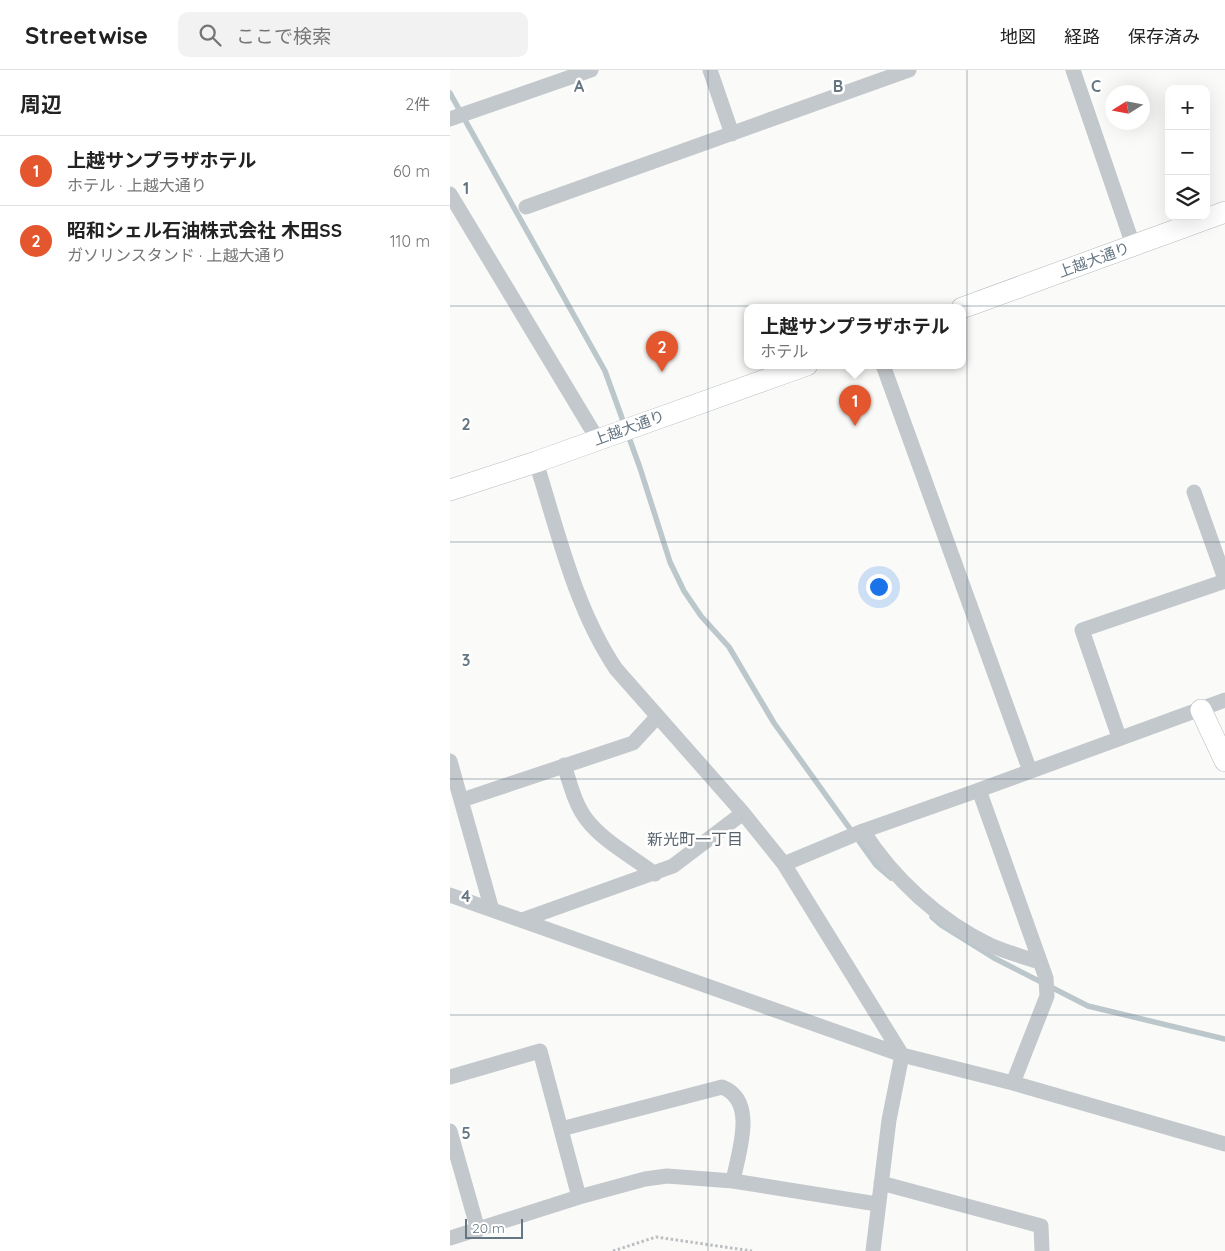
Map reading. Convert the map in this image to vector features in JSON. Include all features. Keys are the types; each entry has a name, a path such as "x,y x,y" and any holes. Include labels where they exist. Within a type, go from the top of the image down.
{"main road":[{"name":"上越大通り","path":"966,307 1225,212"},
{"name":"上越大通り","path":"450,490 536,462 796,369"},
{"path":"1201,710 1225,761"}],"street":[{"path":"450,119 591,70"},
{"path":"710,70 732,134"},
{"path":"526,207 909,70"},
{"path":"1073,70 1133,245"},
{"path":"450,194 598,440"},
{"path":"884,369 1030,771"},
{"path":"536,462 569,569 594,632 616,669 743,813 784,864 902,1055 877,1204 873,1251"},
{"path":"1119,737 1082,630 1225,580 1194,492"},
{"path":"784,864 863,831 1225,700"},
{"path":"462,800 633,743 657,717"},
{"path":"450,762 492,910"},
{"path":"564,765 576,798 587,820 605,838 655,874"},
{"path":"979,790 1046,978 1047,996 1013,1083"},
{"path":"522,920 673,866 743,813"},
{"path":"863,831 880,858 944,918 989,945 1040,962"},
{"path":"450,895 902,1055 1013,1083 1225,1144"},
{"path":"450,1077 540,1051 579,1198"},
{"path":"561,1129 722,1087 732,1090 740,1101 744,1123 733,1181"},
{"path":"450,1131 478,1230"},
{"path":"450,1238 579,1198 646,1179 667,1176 733,1181 877,1204"},
{"path":"881,1183 1041,1226 1042,1251"}],"path":[{"path":"613,1251 656,1237 752,1251"}],"waterway":[{"path":"450,93 605,371 640,468 670,562 684,591 701,616 729,647 774,723 876,865 891,878"},
{"path":"932,917 941,925 994,958 1088,1006 1225,1039"}],"place":[{"name":"昭和シェル石油株式会社 木田SS","path":"662,372"},
{"name":"上越サンプラザホテル","path":"855,426"}],"district":[{"name":"新光町一丁目","path":"695,839"}]}
